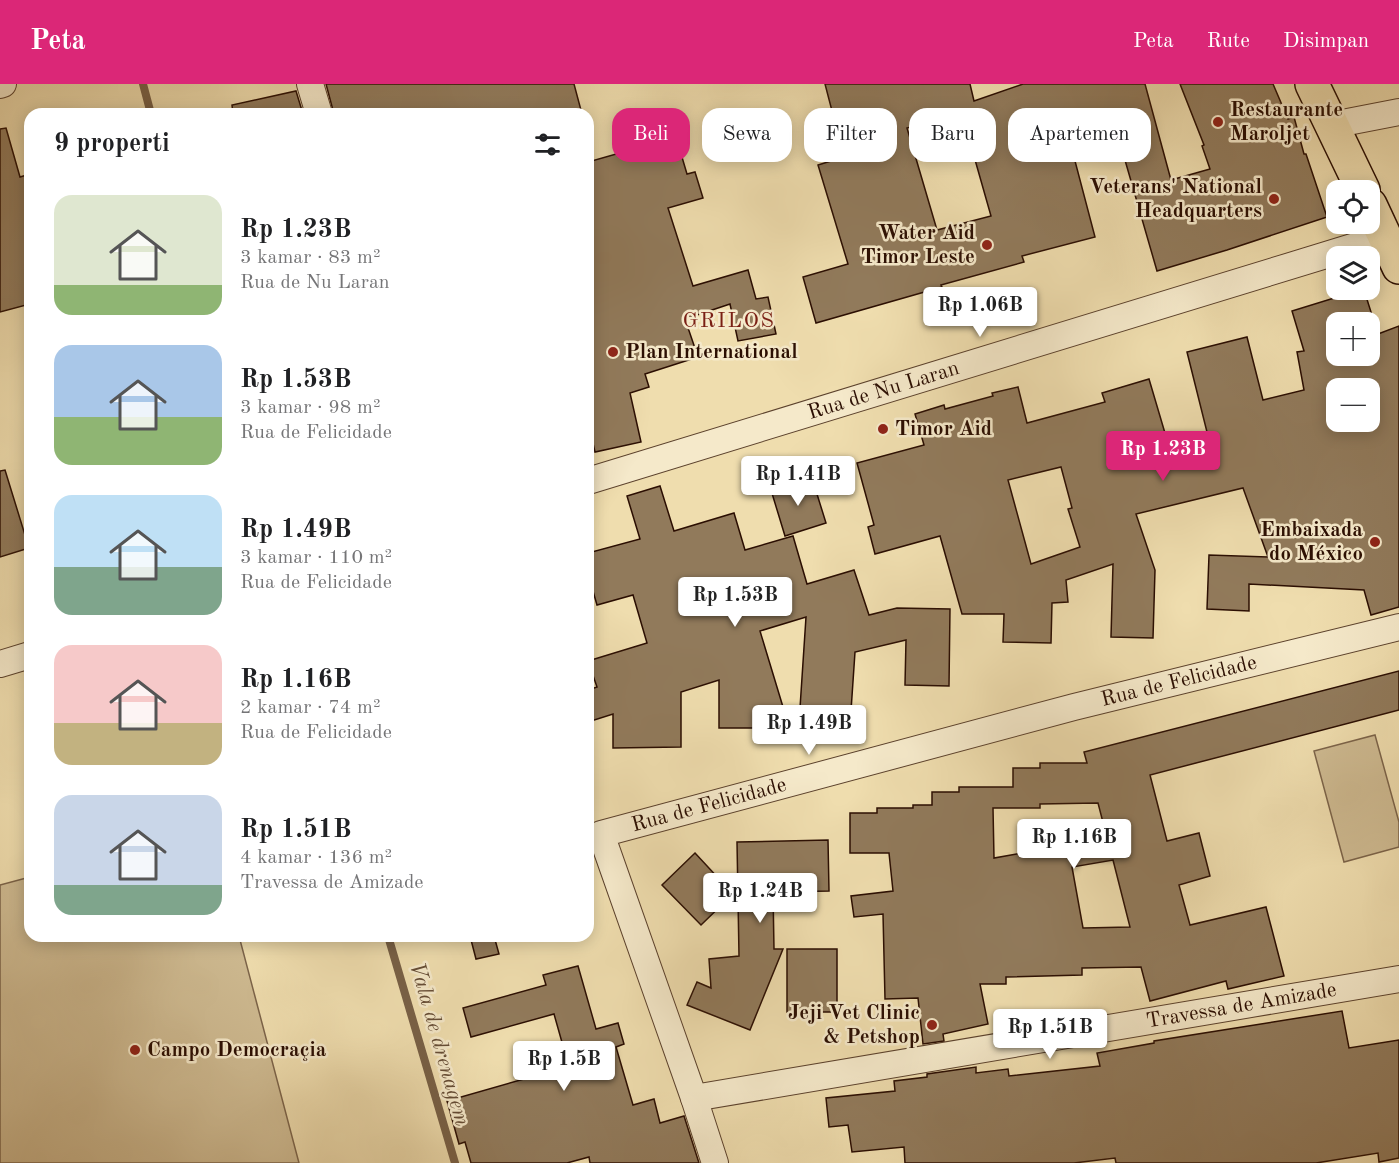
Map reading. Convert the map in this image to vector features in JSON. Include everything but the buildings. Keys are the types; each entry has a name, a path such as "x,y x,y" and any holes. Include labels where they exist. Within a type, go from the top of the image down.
{"main road":[{"path":"1312,84 1358,180"},
{"path":"1380,226 1399,267"}],"street":[{"path":"310,84 317,108"},
{"path":"1332,125 1399,112"},
{"name":"Rua de Nu Laran","path":"594,479 1385,237"},
{"name":"Rua de Felicidade","path":"715,1163 694,1098 595,836 1074,707 1399,627"},
{"path":"0,664 24,657"},
{"name":"Travessa de Amizade","path":"694,1098 1399,979"}],"shaded area":[{"path":"1375,735 1399,822 1399,847 1344,862 1314,751"},
{"name":"Campo Democraçia","path":"24,879 24,942 241,942 299,1163 0,1163 0,885"}],"waterway":[{"name":"Vala de drenagem","path":"143,84 149,108"},
{"name":"Vala de drenagem","path":"390,942 455,1163"}],"place":[{"name":"Restaurante Maroljet","path":"1218,122"},
{"name":"Veterans' National Headquarters","path":"1274,199"},
{"name":"Water Aid Timor Leste","path":"987,245"},
{"name":"Plan International","path":"613,352"},
{"name":"Timor Aid","path":"883,429"},
{"name":"Embaixada do México","path":"1375,542"},
{"name":"Jeji Vet Clinic & Petshop","path":"932,1025"},
{"name":"Campo Democraçia","path":"135,1050"}],"district":[{"name":"GRILOS","path":"729,321"}]}
